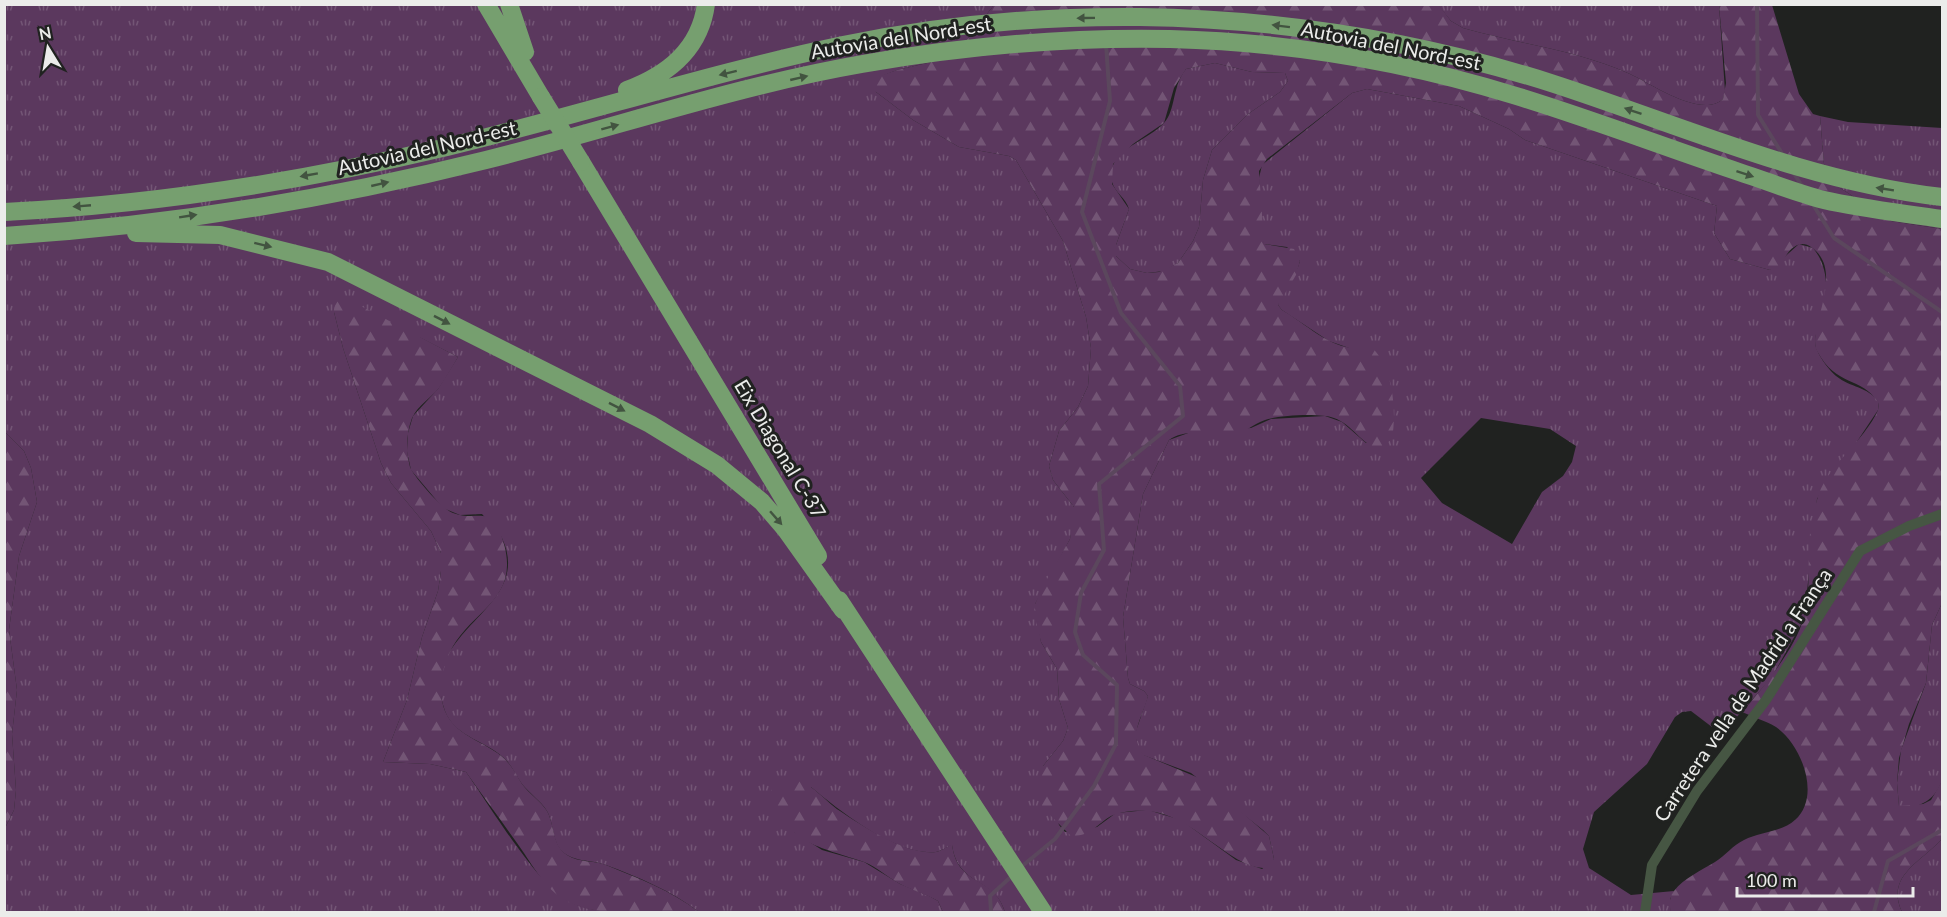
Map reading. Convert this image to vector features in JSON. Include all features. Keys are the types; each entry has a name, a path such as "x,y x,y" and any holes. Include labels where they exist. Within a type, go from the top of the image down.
{"highway":[{"name":"Eix Diagonal C-37","path":"486,4 825,568 843,610 1042,912"},
{"path":"509,4 512,20 534,68 537,91"},
{"path":"448,146 474,132 615,94 650,81 680,60 688,49 699,32 706,4"},
{"name":"Autovia del Nord-est","path":"4,212 83,207 218,190 343,169 448,146 724,74 847,45 943,29 1005,22 1139,17 1258,24 1320,31 1431,51 1546,82 1817,174 1877,188 1942,197"},
{"name":"Autovia del Nord-est","path":"4,236 80,231 277,203 368,186 483,161 774,84 859,64 1006,44 1120,39 1185,40 1285,48 1440,75 1597,122 1823,200 1942,219"},
{"path":"80,231 220,235 276,248 338,267 650,424 717,465 762,502 786,530 843,610"}],"street":[{"name":"Carretera vella de Madrid a França","path":"1645,912 1652,864 1697,791 1766,700 1860,551 1909,526 1942,514"}],"green space":[{"path":"1438,4 1451,21 1463,28 1589,59 1630,74 1676,98 1702,105 1714,104 1723,99 1726,83 1719,5 1772,5 1799,94 1813,114 1820,116 1824,164 1834,184 1891,221 1942,229 1942,603 1932,625 1926,683 1909,724 1899,758 1897,783 1899,806 1923,804 1931,800 1942,781 1942,839 1902,879 1898,889 1898,899 1902,912 1671,912 1670,907 1672,893 1683,882 1719,860 1740,842 1790,824 1803,810 1807,798 1805,771 1793,745 1776,727 1742,712 1777,668 1800,629 1807,601 1810,531 1821,488 1836,465 1864,433 1878,410 1879,403 1872,394 1832,371 1817,351 1816,329 1826,285 1826,270 1821,257 1811,247 1802,244 1791,249 1777,268 1770,270 1730,259 1714,233 1717,206 1525,140 1509,129 1459,106 1367,89 1352,93 1267,159 1259,171 1264,244 1294,249 1300,261 1296,275 1278,305 1282,310 1324,338 1346,347 1370,346 1378,354 1384,364 1392,389 1394,415 1392,439 1379,449 1367,443 1334,418 1310,415 1272,418 1232,435 1192,433 1169,440 1143,494 1123,617 1128,678 1130,684 1144,691 1148,696 1136,733 1139,747 1144,755 1206,781 1269,836 1274,859 1270,867 1257,867 1243,862 1181,822 1164,814 1147,811 1115,814 1088,832 1071,836 1042,807 1035,783 1043,766 1063,741 1068,728 1059,699 1057,669 1041,642 1034,613 1035,604 1043,586 1070,539 1074,507 1053,480 1049,466 1059,431 1078,407 1088,386 1091,348 1086,317 1063,241 1016,160 1009,156 959,147 913,120 876,92 871,86 874,78 897,70 953,57 994,5","holes":["1215,63 1252,72 1285,73 1288,81 1280,92 1248,114 1212,150 1203,180 1199,227 1193,241 1178,263 1159,272 1147,273 1130,269 1116,256 1116,245 1129,209 1112,184 1113,164 1133,144 1164,123 1174,88 1186,69"]},
{"path":"5,5 994,5 953,57 897,70 874,79 876,92 913,120 959,147 1009,156 1016,160 1063,241 1086,317 1091,348 1088,386 1078,407 1059,431 1049,466 1053,480 1074,507 1075,515 1070,539 1035,604 1041,642 1057,669 1059,699 1068,728 1063,741 1043,766 1059,825 1065,832 1097,827 1116,813 1148,810 1181,820 1236,860 1262,869 1274,859 1269,836 1263,830 1191,773 1143,755 1138,748 1135,734 1148,696 1144,691 1130,684 1128,678 1123,617 1143,494 1169,440 1191,432 1251,428 1271,419 1325,416 1342,422 1366,443 1393,431 1388,380 1355,350 1329,341 1282,310 1278,305 1280,299 1300,261 1287,247 1264,244 1262,238 1259,178 1262,165 1352,93 1367,89 1459,106 1509,129 1525,140 1717,206 1714,233 1730,259 1770,270 1799,244 1813,248 1822,264 1826,282 1824,310 1815,338 1820,357 1836,376 1869,393 1879,402 1878,410 1850,452 1830,475 1817,499 1804,619 1772,677 1728,727 1712,727 1691,711 1682,712 1675,717 1647,764 1594,812 1583,849 1589,868 1631,895 1674,891 1670,899 1671,912 1005,912 993,893 961,868 952,845 936,852 904,847 869,830 811,787 794,832 822,850 864,862 900,884 929,896 938,901 943,912 699,912 678,897 642,880 601,863 567,855 558,846 547,811 522,784 507,761 500,754 456,727 445,711 440,683 446,659 459,639 491,603 503,584 508,563 502,538 482,514 460,515 443,508 411,470 407,451 408,433 413,416 438,389 458,357 421,338 334,312 343,348 381,463 391,483 431,531 441,553 438,591 422,637 407,700 383,762 430,764 466,772 529,863 558,894 582,907 620,912 5,912 5,828 14,810 16,790 12,734 17,690 9,630 19,556 37,502 31,468 24,451 5,432","holes":["1481,418 1550,429 1576,446 1572,462 1563,476 1542,492 1512,544 1442,503 1421,478"]},
{"path":"1438,5 1719,5 1725,91 1723,99 1714,104 1690,103 1663,92 1630,74 1589,59 1463,28 1451,21"},
{"path":"1215,63 1252,72 1285,73 1288,81 1280,92 1248,114 1212,150 1203,180 1199,227 1193,241 1178,263 1164,271 1147,273 1130,269 1116,256 1116,245 1129,209 1112,182 1111,171 1114,162 1168,118 1178,83 1186,69"},
{"path":"1820,116 1848,122 1942,128 1942,229 1891,221 1834,184 1824,164"},
{"path":"336,293 458,357 439,388 412,418 407,443 410,467 429,492 448,510 462,515 484,516 495,522 504,544 507,564 505,579 499,593 468,626 446,661 441,682 445,711 451,721 466,735 503,757 510,765 525,788 547,811 556,841 567,855 606,865 642,880 666,891 699,912 615,913 575,905 554,892 538,875 466,772 430,764 383,762 407,700 422,637 438,591 441,553 431,531 391,483 381,463 343,348 334,312"},
{"path":"5,432 24,451 31,468 37,502 19,556 9,630 17,690 12,734 16,790 14,810 5,828"},
{"path":"1942,603 1942,781 1939,788 1926,802 1914,806 1899,806 1897,783 1901,750 1926,683 1932,625"},
{"path":"786,778 808,785 850,817 899,845 924,852 936,852 952,844 955,858 961,868 993,892 1000,900 1005,912 943,912 938,901 900,884 869,864 818,847 805,840 793,832 776,808 771,790"},
{"path":"1942,839 1942,912 1902,912 1898,889 1902,879"}],"waterway":[{"path":"1757,4 1758,115 1783,155"},
{"path":"1021,867 1055,839 1094,786 1116,744 1117,685 1083,655 1075,632 1081,593 1104,550 1099,484 1183,416 1180,386 1121,313 1082,212 1110,101 1106,44"},
{"path":"1793,172 1802,186"},
{"path":"1812,203 1834,238 1942,312"},
{"path":"1874,912 1888,861 1942,830"},
{"path":"991,912 990,896 1014,874"}]}
